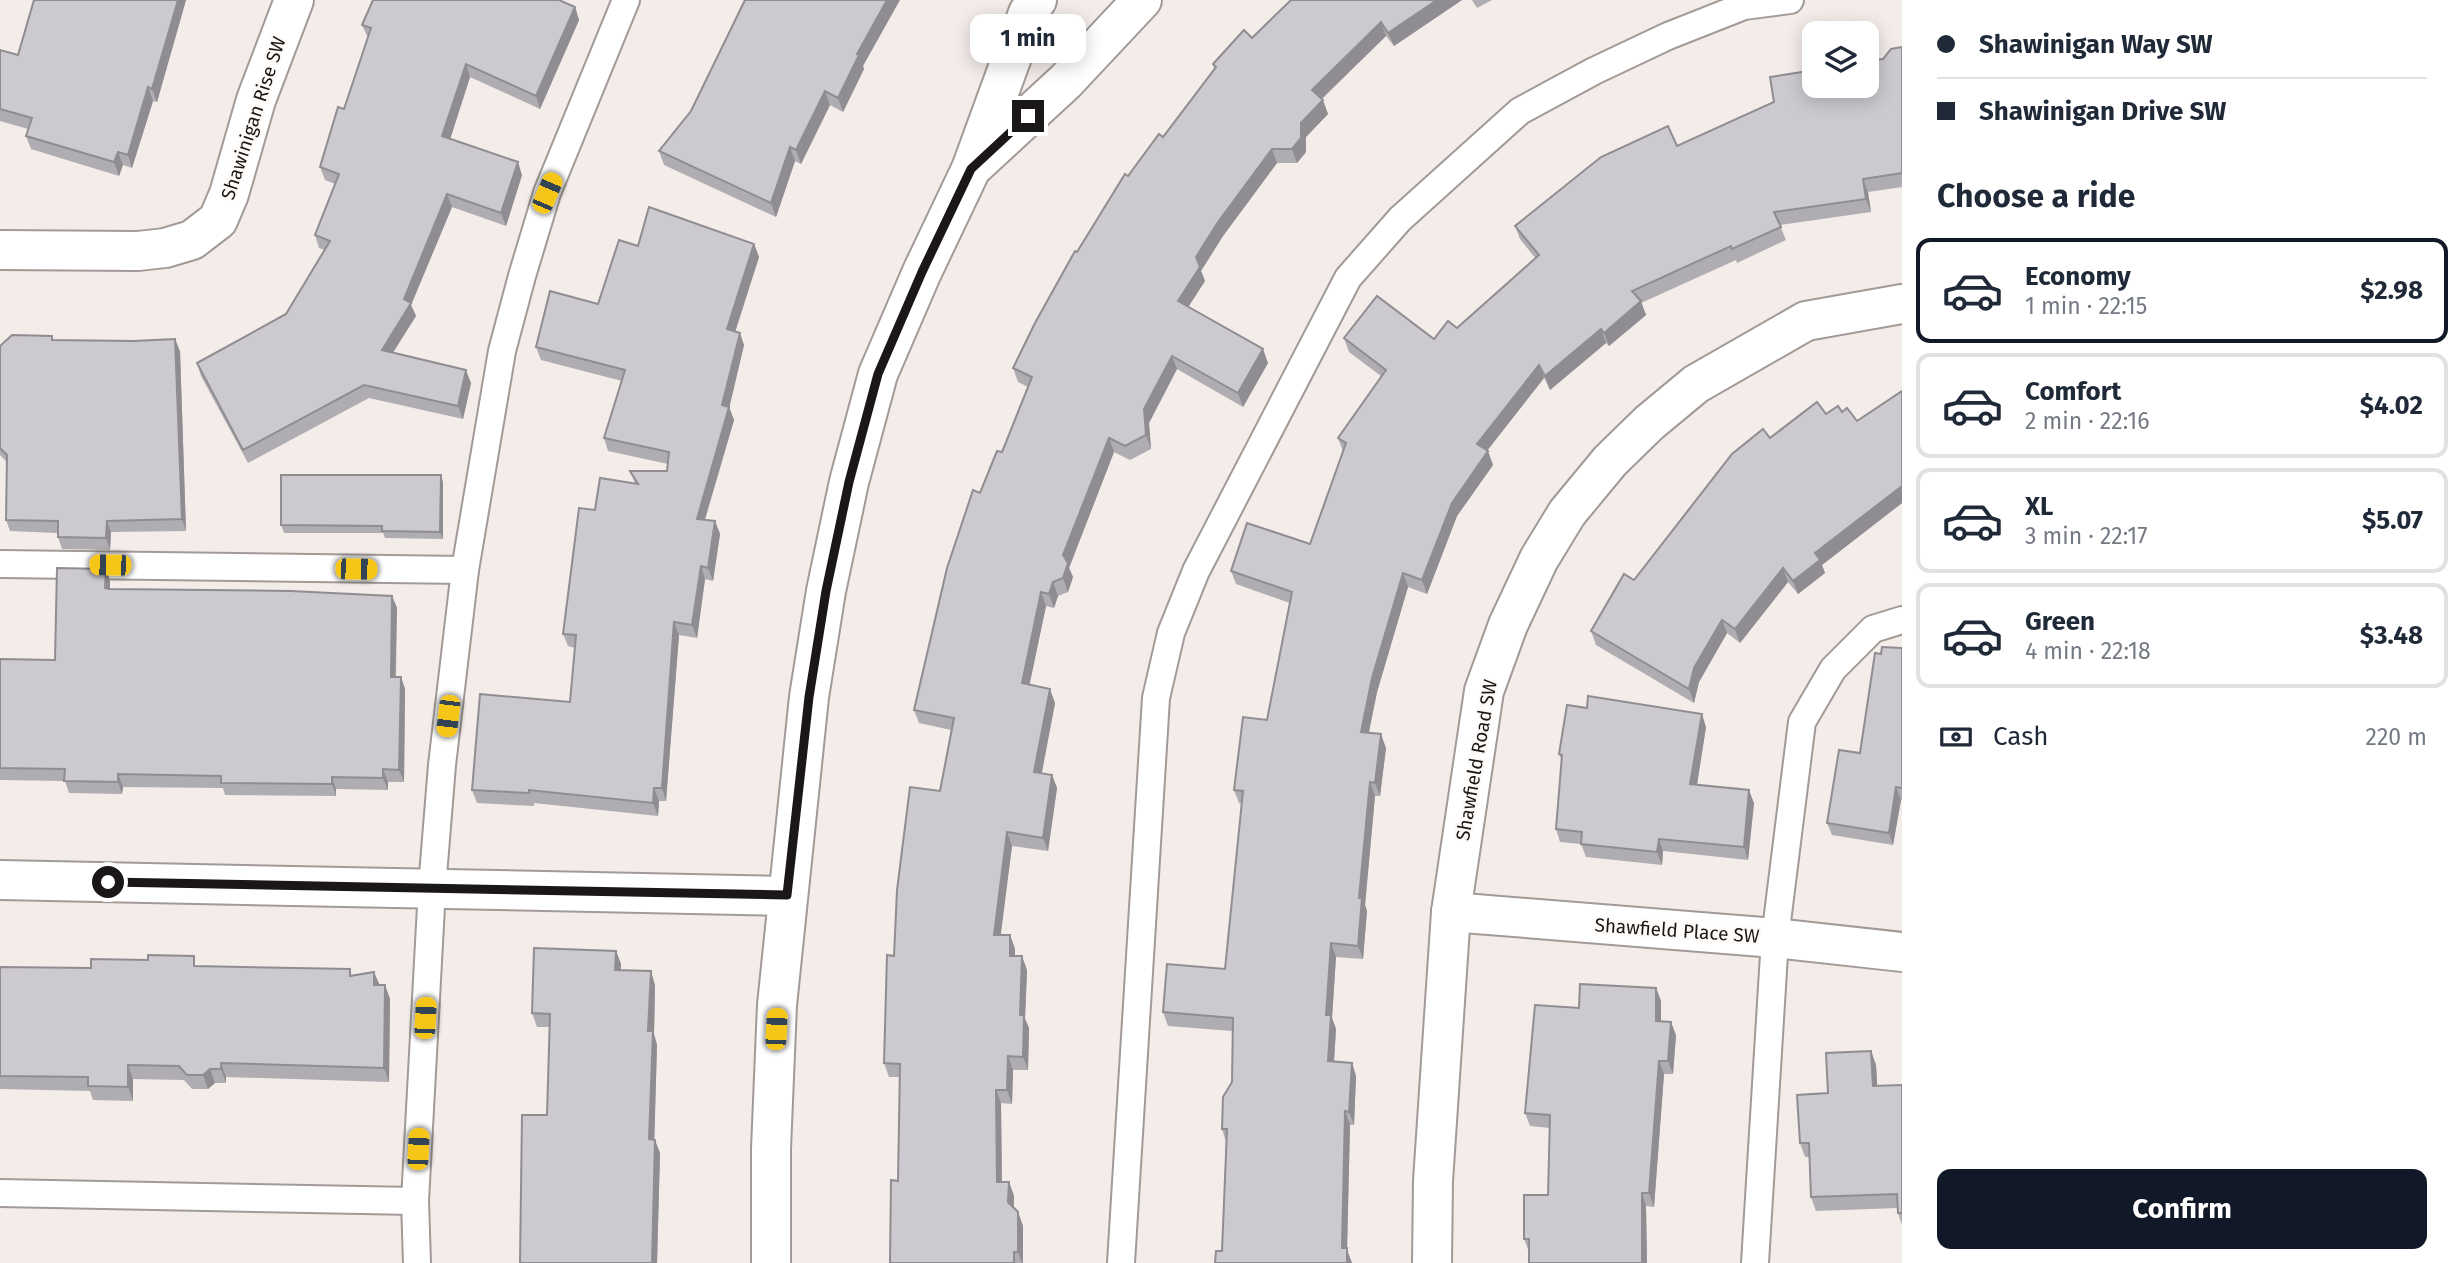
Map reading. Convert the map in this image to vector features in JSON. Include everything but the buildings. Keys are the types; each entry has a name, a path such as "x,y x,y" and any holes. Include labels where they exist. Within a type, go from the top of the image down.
{"street":[{"name":"Shawinigan Rise SW","path":"0,250 138,251 165,248 192,240 218,220 229,194 256,100 294,0"},
{"path":"771,1263 772,1123 777,1005 809,697 826,591 849,482 878,374 971,169 1028,13 1037,0"},
{"path":"971,169 1066,81 1142,0"},
{"name":"Shawfield Road SW","path":"1432,1263 1433,1181 1451,912 1484,691 1513,614 1538,559 1567,513 1610,461 1649,423 1696,384 1806,321 1902,304"},
{"path":"0,880 787,895"},
{"name":"Shawfield Place SW","path":"1451,912 1775,938 1902,952"}],"lane":[{"path":"417,1263 415,1201 432,888 442,765 465,570 502,351 522,276 547,193 626,0"},
{"path":"1121,1263 1156,698 1171,633 1196,571 1348,278 1400,219 1520,111 1594,71 1668,36 1744,6 1790,0"},
{"path":"0,564 465,570"},
{"path":"1755,1263 1775,938 1802,722 1833,669 1873,629 1902,620"},
{"path":"0,1193 415,1201"}],"route":[{"path":"108,882 787,895 809,697 826,591 849,482 878,374 971,169 1028,116"}]}
